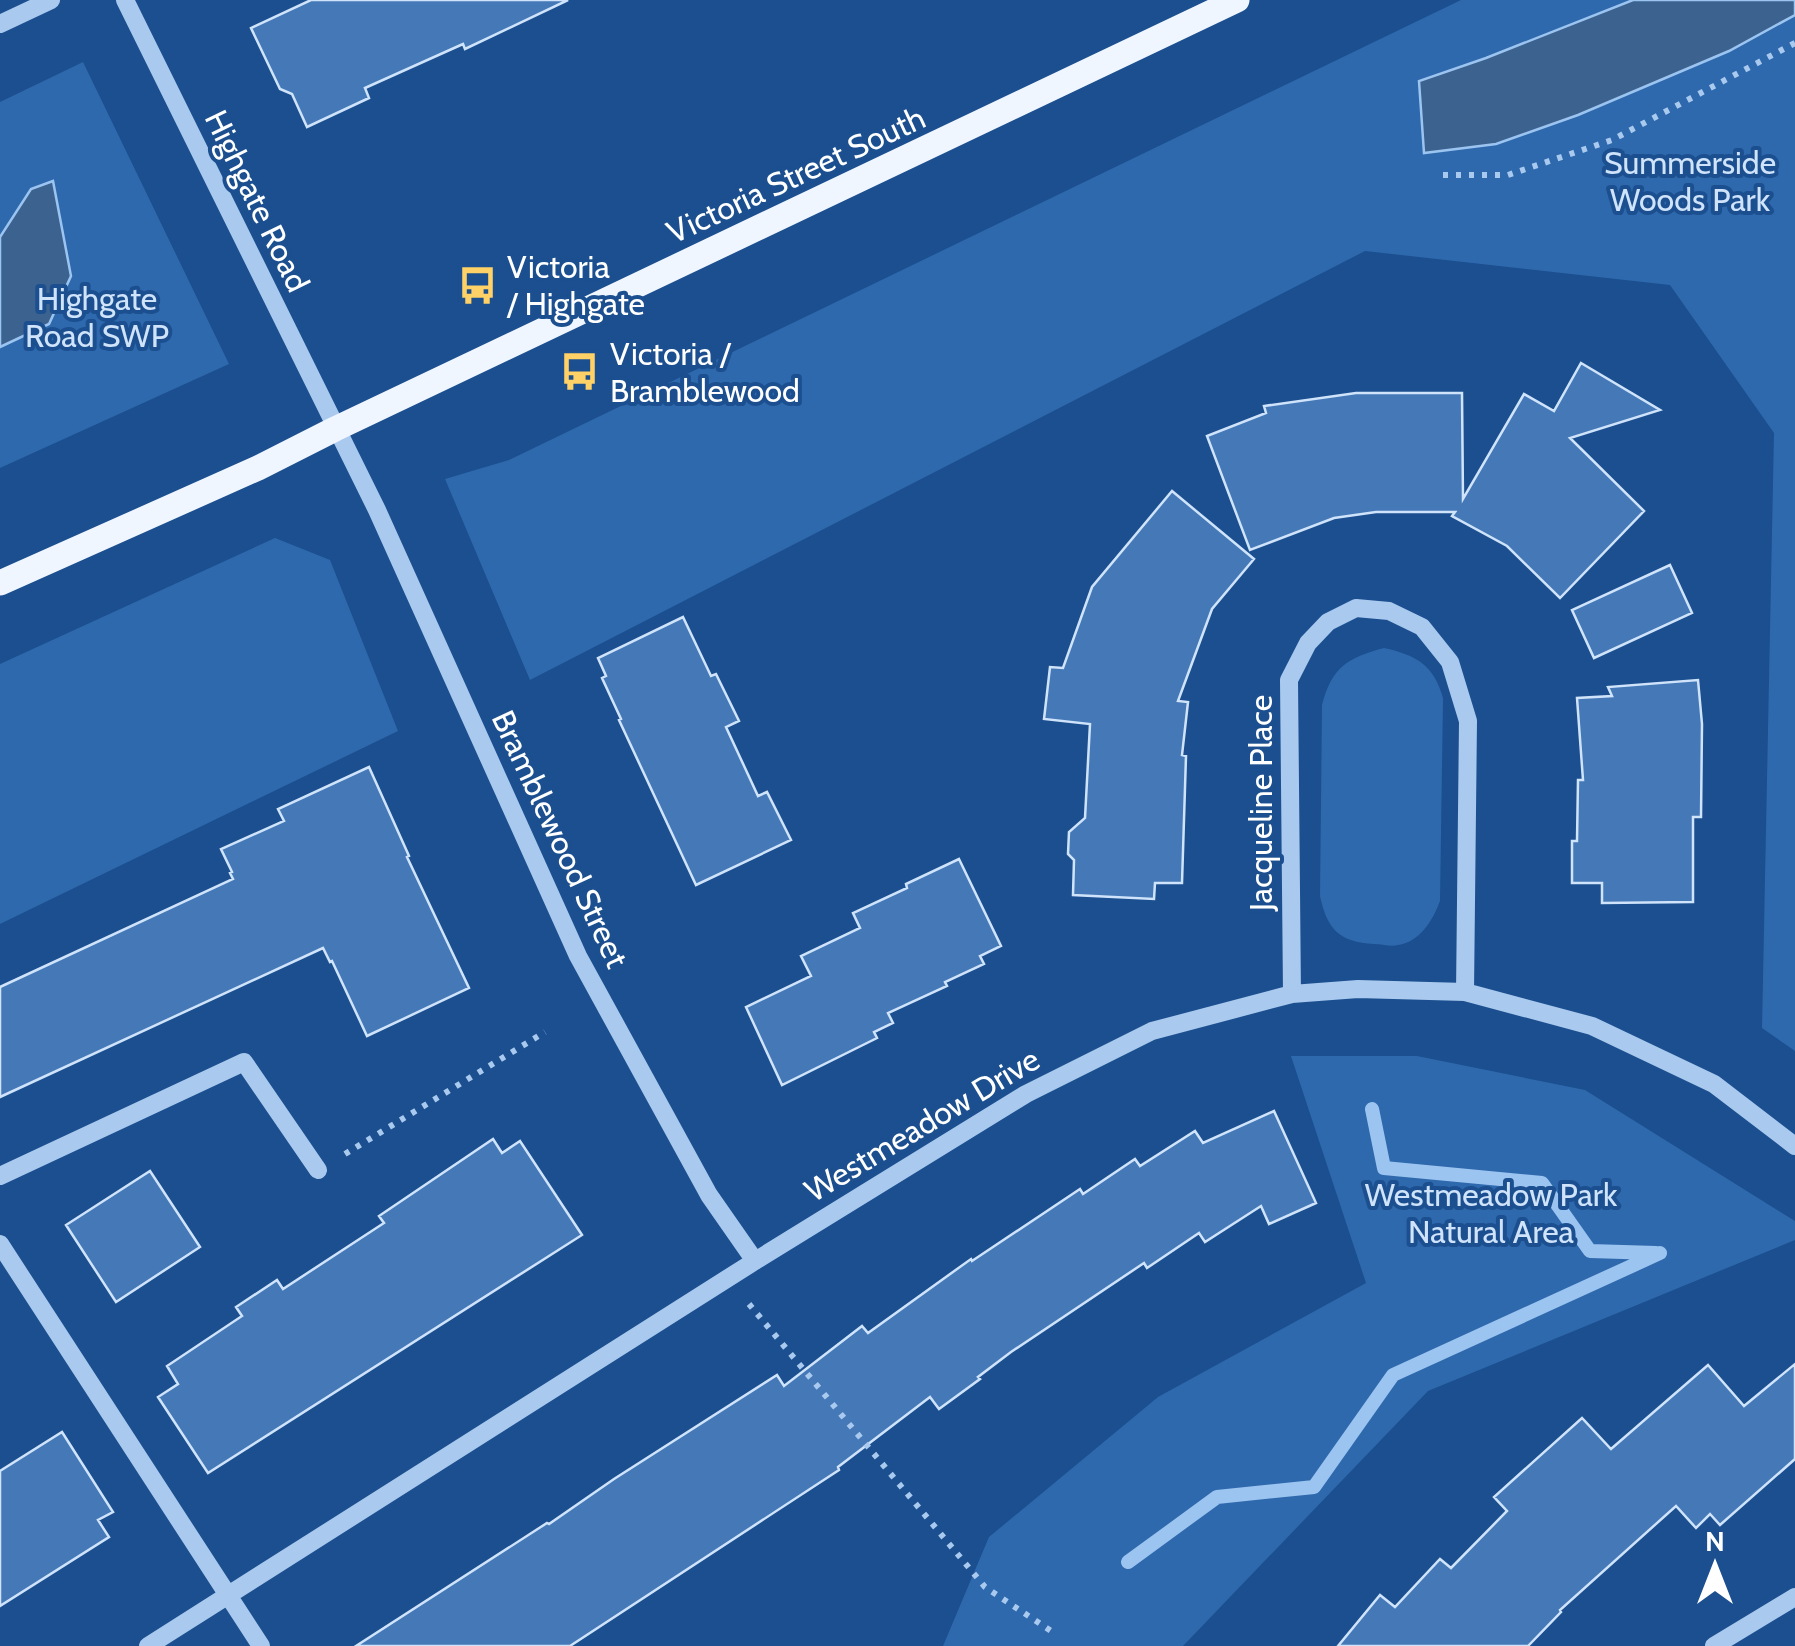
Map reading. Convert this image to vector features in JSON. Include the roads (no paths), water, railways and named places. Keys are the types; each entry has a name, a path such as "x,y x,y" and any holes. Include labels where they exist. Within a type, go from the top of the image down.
{"main road":[{"name":"Victoria Street South","path":"0,583 258,468 1237,0"}],"street":[{"path":"0,24 51,0"},
{"name":"Highgate Road","path":"125,0 335,429"},
{"name":"Bramblewood Street","path":"335,429 376,510 578,956 709,1195 756,1261"},
{"name":"Jacqueline Place","path":"1292,994 1289,680 1308,644 1328,622 1356,608 1389,610 1422,627 1450,662 1468,721 1465,992"},
{"name":"Westmeadow Drive","path":"148,1646 1026,1094 1152,1031 1292,994 1358,988 1465,992 1592,1026 1714,1084 1795,1146"},
{"path":"0,1176 244,1062 318,1170"},
{"path":"0,1244 262,1646"},
{"path":"1714,1646 1795,1597"}],"waterway":[{"path":"1372,1109 1384,1168 1542,1183 1590,1251 1656,1253"},
{"path":"1128,1562 1217,1497 1314,1487 1393,1375 1660,1253"}],"place":[{"name":"Victoria / Highgate","path":"477,285"},
{"name":"Victoria / Bramblewood","path":"580,372"}],"park label":[{"name":"Summerside Woods Park","path":"1690,182"},
{"name":"Highgate Road SWP","path":"97,318"},
{"name":"Westmeadow Park Natural Area","path":"1491,1214"}]}
